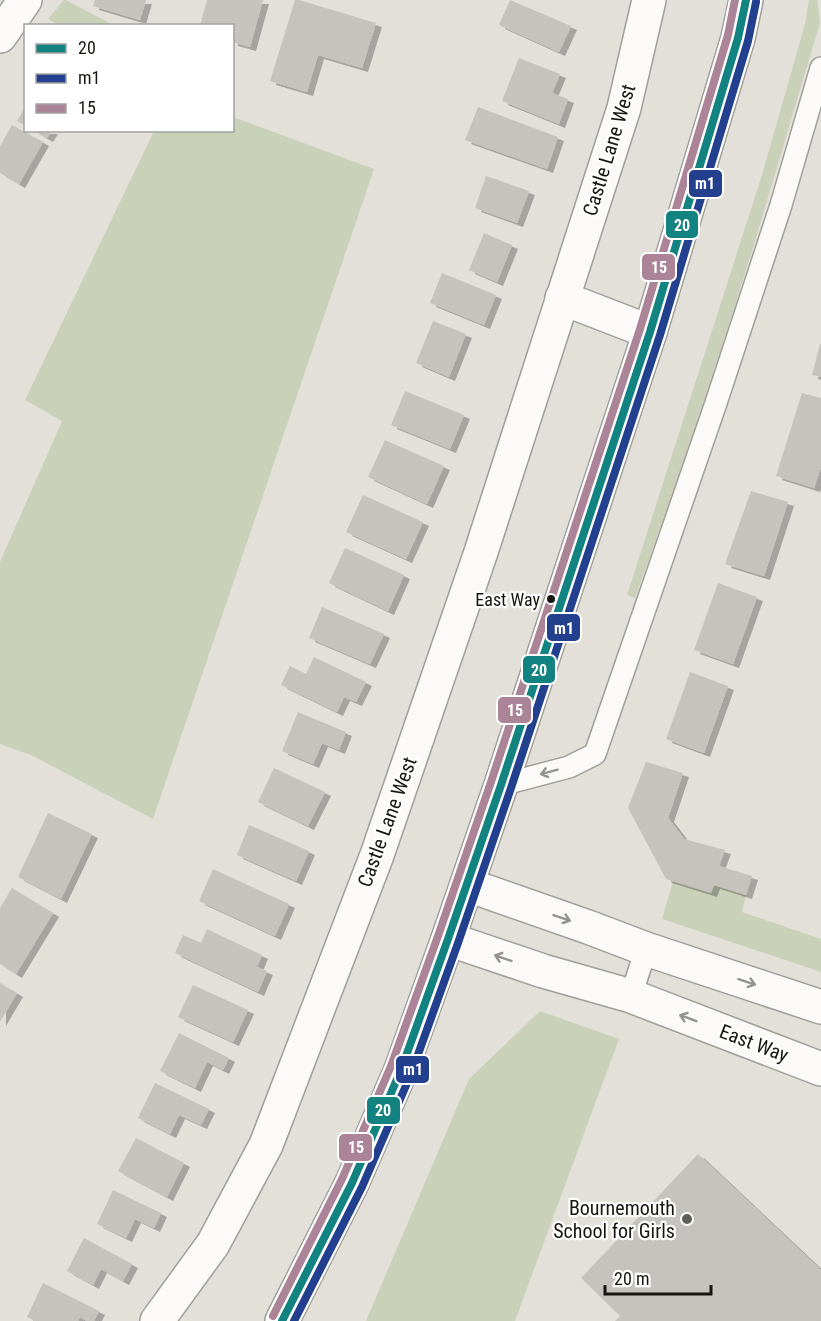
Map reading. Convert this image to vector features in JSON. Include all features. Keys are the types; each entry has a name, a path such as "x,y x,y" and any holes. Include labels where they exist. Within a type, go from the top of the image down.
{"street":[{"path":"0,36 25,0"},
{"name":"Castle Lane West","path":"157,1321 213,1244 266,1145 377,855 481,552 624,108 649,0"},
{"path":"282,1321 357,1173 401,1070 468,885 650,332 735,50 746,0"},
{"path":"562,298 650,332"},
{"path":"468,885 646,949 821,1007"},
{"name":"East Way","path":"448,939 543,971 631,996 821,1069"}],"lane":[{"path":"501,785 569,766 595,754 716,403 781,205 821,68"},
{"path":"631,996 646,949"}],"green space":[{"path":"66,0 111,24 56,24 48,19"},
{"path":"809,0 817,0 820,23 724,340 635,598 627,595 762,175 805,24"},
{"path":"234,117 374,169 153,819 31,755 0,744 0,562 62,421 25,400 154,132 234,132"},
{"path":"673,881 714,885 746,895 742,912 821,939 821,972 662,919"},
{"path":"540,1011 619,1039 515,1321 366,1321 469,1079"}],"building":[{"path":"95,0 146,0 140,20 93,6"},
{"path":"207,0 263,0 250,47 234,43 234,24 201,24"},
{"path":"295,0 376,23 362,68 318,55 307,92 270,81"},
{"path":"510,0 571,26 559,52 499,25"},
{"path":"519,58 560,74 552,93 568,99 559,124 502,101"},
{"path":"478,107 558,137 547,169 465,140"},
{"path":"24,109 24,125 17,121"},
{"path":"12,125 43,142 19,184 0,173 0,146"},
{"path":"36,132 51,132 47,138"},
{"path":"486,176 529,191 517,223 475,208"},
{"path":"484,233 512,245 497,282 469,270"},
{"path":"442,273 496,295 484,325 430,303"},
{"path":"433,321 466,334 449,377 416,363"},
{"path":"821,344 821,377 812,375"},
{"path":"405,391 464,415 450,449 391,425"},
{"path":"802,393 821,398 821,467 814,488 776,476"},
{"path":"385,440 444,466 427,504 368,477"},
{"path":"751,491 788,502 764,576 725,564"},
{"path":"363,495 423,522 406,559 346,532"},
{"path":"345,548 404,575 388,611 329,583"},
{"path":"718,583 757,597 733,664 694,650"},
{"path":"322,607 384,634 370,664 309,638"},
{"path":"314,657 366,682 356,702 344,697 337,712 281,685 290,666 306,674"},
{"path":"690,672 728,686 704,753 666,739"},
{"path":"298,712 346,732 339,750 322,743 313,764 282,751"},
{"path":"646,762 683,773 668,818 684,839 725,850 719,866 752,876 746,895 714,885 711,893 666,879 628,808"},
{"path":"274,768 325,792 308,826 258,802"},
{"path":"48,813 92,834 61,899 18,877"},
{"path":"249,825 309,851 296,881 237,855"},
{"path":"213,869 289,904 275,936 199,901"},
{"path":"12,888 53,913 16,974 0,964 0,908"},
{"path":"207,929 262,955 257,967 267,971 258,992 175,953 183,935 201,943"},
{"path":"0,983 17,993 0,1022"},
{"path":"193,985 248,1010 233,1042 178,1017"},
{"path":"179,1033 229,1058 223,1070 207,1062 195,1088 160,1071"},
{"path":"155,1083 209,1109 201,1125 179,1115 170,1134 138,1118"},
{"path":"136,1138 184,1163 167,1197 118,1171"},
{"path":"698,1154 821,1270 820,1321 615,1321 620,1316 581,1278"},
{"path":"113,1190 161,1213 154,1228 135,1219 126,1238 97,1224"},
{"path":"84,1238 132,1264 123,1281 101,1269 93,1285 67,1271"},
{"path":"43,1283 99,1311 94,1321 87,1321 80,1317 78,1321 35,1321 27,1317"}],"transit line":[{"name":"15","path":"273,1316 342,1179 391,1066 438,936 640,329 728,35 735,0"},
{"name":"20","path":"282,1321 352,1183 401,1070 448,939 650,332 738,38 746,0"},
{"name":"m1","path":"294,1321 362,1187 411,1074 458,943 660,335 748,41 756,2"}],"place":[{"name":"East Way","path":"551,599"},
{"name":"Bournemouth School for Girls","path":"687,1219"}]}
